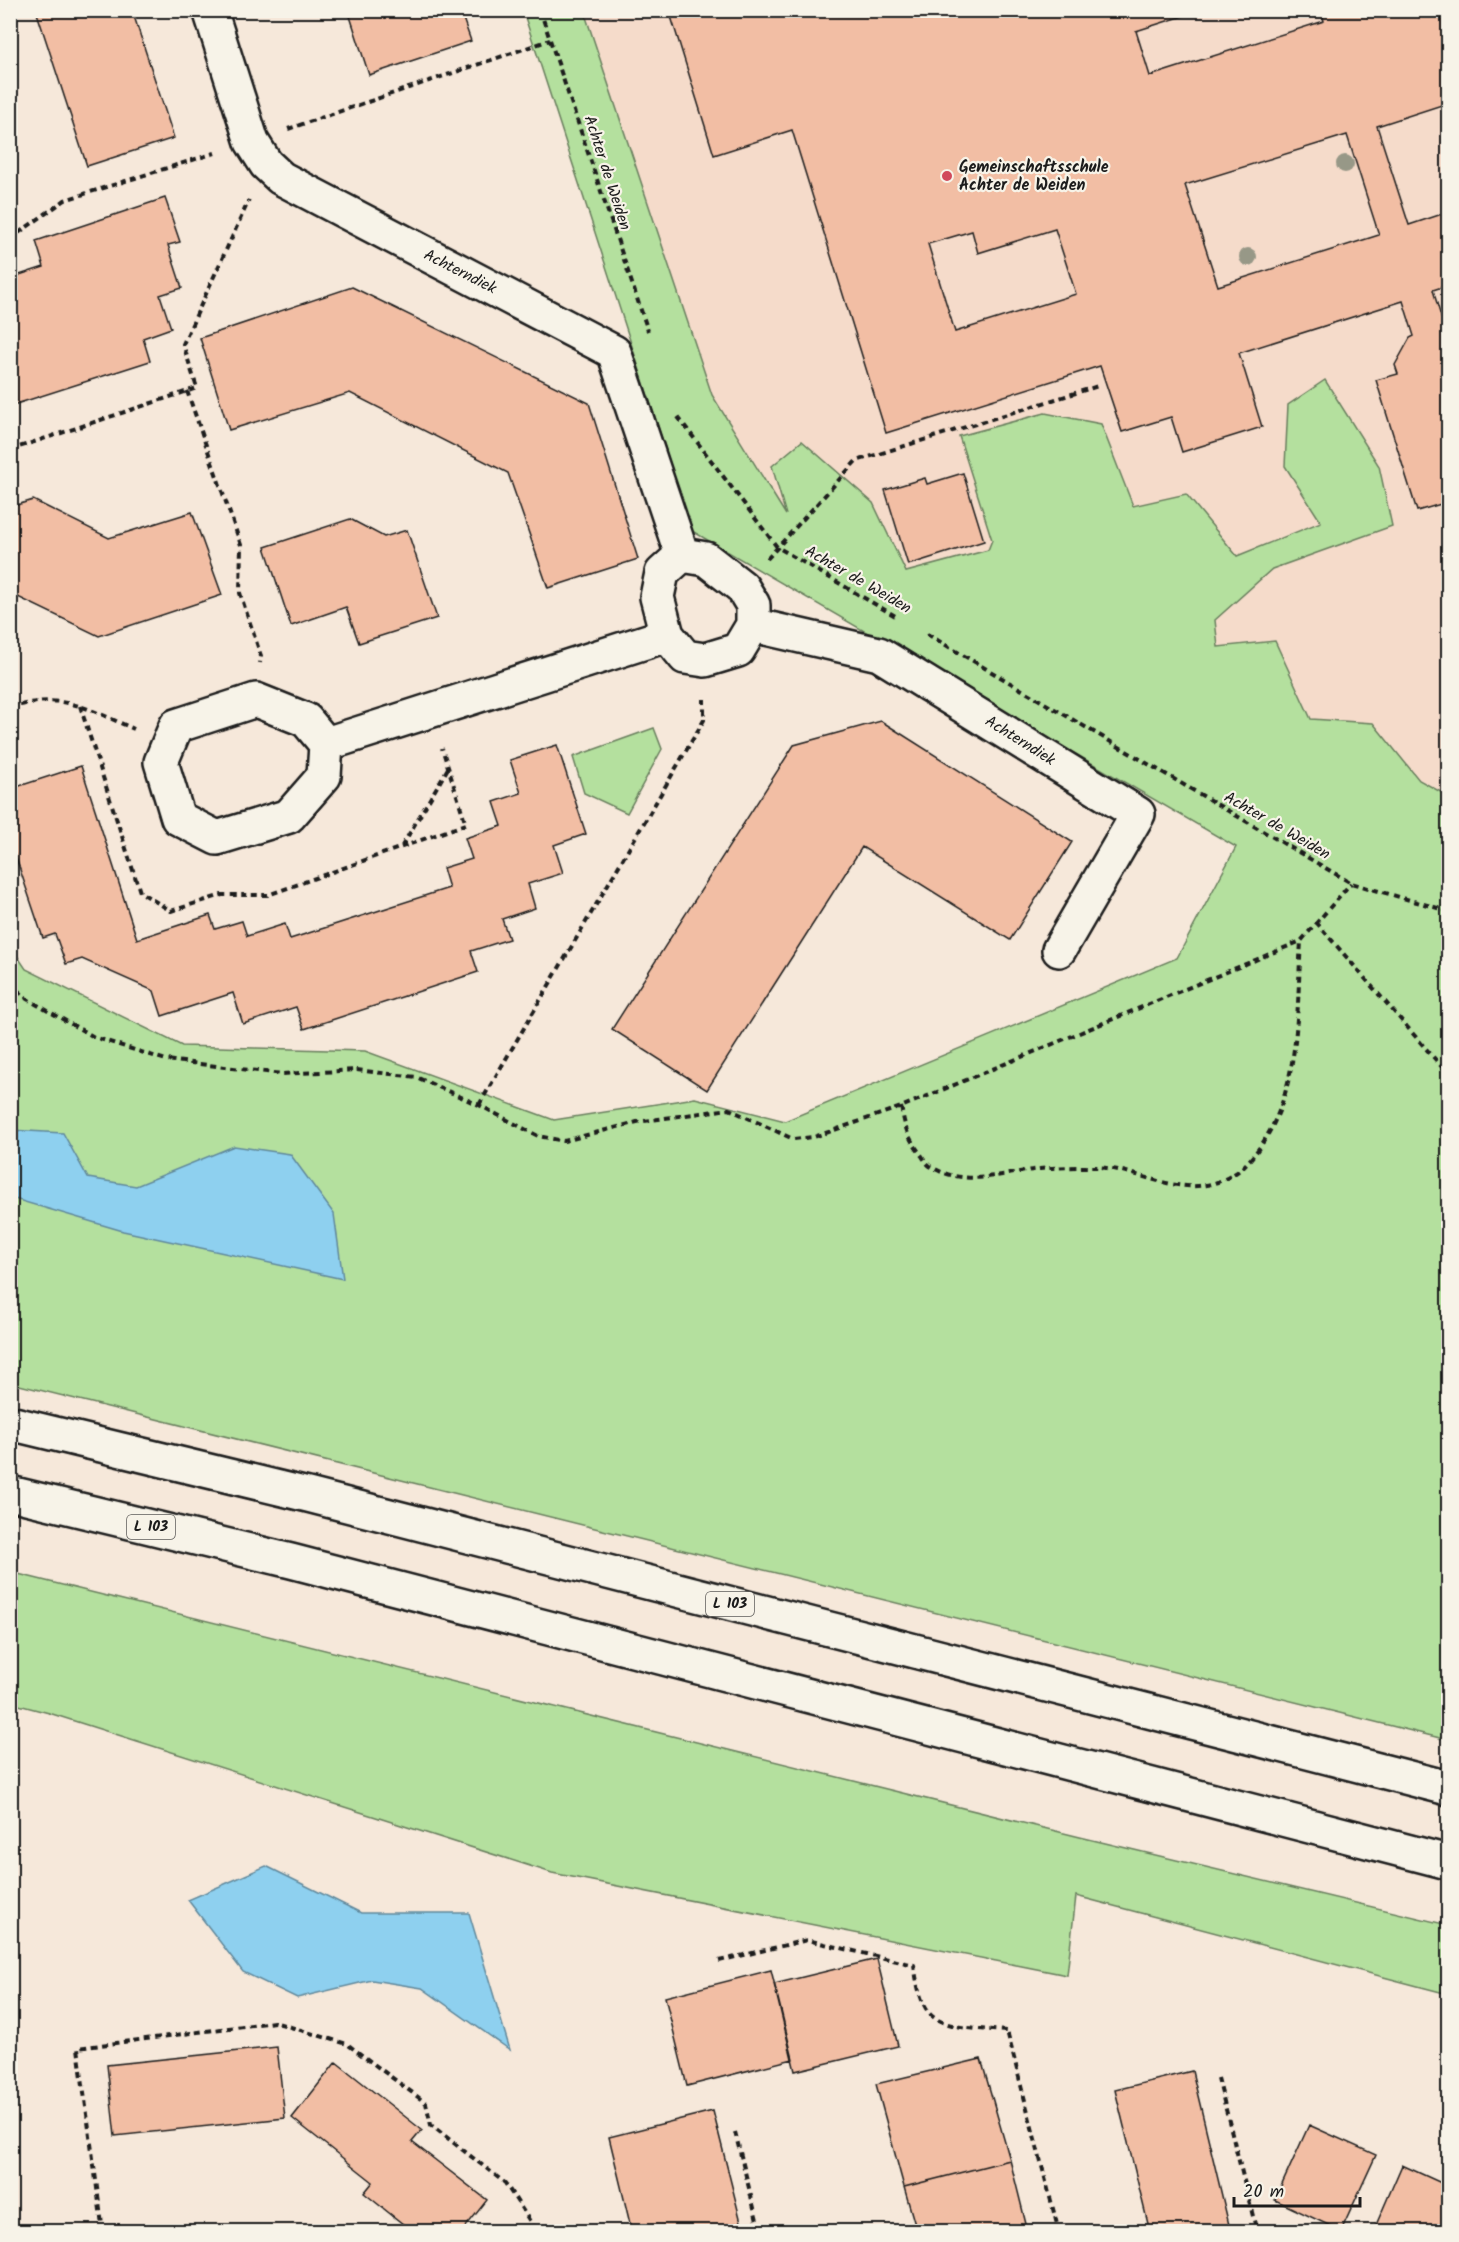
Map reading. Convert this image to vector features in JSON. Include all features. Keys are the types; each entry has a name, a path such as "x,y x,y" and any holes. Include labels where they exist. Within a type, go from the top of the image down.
{"main road":[{"name":"Achterndiek","path":"210,10 252,142 266,164 281,178 614,352 682,555"},
{"path":"682,555 706,558 742,586 753,605 753,625 738,650 705,660 685,657 667,635 657,597 662,573 682,555"},
{"name":"Achterndiek","path":"753,625 879,654 1138,814 1059,950"},
{"path":"326,744 667,635"},
{"path":"256,700 306,720 326,744 324,776 289,816 217,838 178,818 161,762 167,744 176,726 256,700"},
{"name":"L 103","path":"10,1423 308,1495 1449,1788"},
{"name":"L 103","path":"10,1493 291,1561 1449,1862"}],"path":[{"name":"Achter de Weiden","path":"540,10 648,333"},
{"path":"10,450 197,388 183,344 266,164"},
{"path":"777,547 856,461 1098,386"},
{"path":"187,392 241,544 240,593 261,656 256,700"},
{"name":"Achter de Weiden","path":"674,412 777,547 900,619"},
{"name":"Achter de Weiden","path":"921,631 1350,883 1449,911"},
{"path":"478,1105 704,720 705,660"},
{"path":"10,708 54,700 80,706 167,744"},
{"path":"401,847 448,768"},
{"path":"10,983 27,999 94,1037 166,1060 282,1074 357,1070 416,1077 538,1136 564,1141 637,1122 729,1109 793,1139 814,1137 901,1107 1300,941 1350,883"},
{"path":"1316,922 1449,1074"},
{"path":"901,1107 907,1137 929,1166 959,1179 1042,1169 1094,1167 1132,1173 1172,1185 1207,1185 1241,1170 1265,1142 1284,1103 1294,1049 1300,941"},
{"path":"719,1961 807,1940 914,1965 918,1990 931,2014 952,2025 1007,2031 1059,2232"},
{"path":"103,2232 78,2048 274,2022 347,2044 426,2103 431,2125 505,2183 537,2232"},
{"path":"1218,2078 1257,2232"},
{"path":"735,2132 760,2232"}],"shaded area":[{"path":"584,11 1448,11 1448,876 788,518 712,395"}],"green space":[{"path":"523,11 584,11 712,395 786,515 772,466 802,441 873,503 906,572 988,550 992,540 959,436 1045,413 1101,424 1133,506 1186,494 1237,556 1321,522 1285,466 1288,405 1325,380 1379,466 1392,526 1272,569 1215,620 1218,647 1275,641 1311,719 1373,723 1419,780 1448,796 1448,1740 11,1383 10,945 26,969 182,1046 365,1051 554,1120 695,1098 785,1121 1177,958 1236,847 692,531"},
{"path":"654,728 662,749 627,813 584,793 573,757"},
{"path":"10,1572 1080,1837 1448,1925 1448,1994 1076,1896 1067,1975 552,1873 49,1713 11,1703"}],"water":[{"path":"10,1130 63,1133 88,1178 136,1186 234,1146 290,1154 334,1214 343,1279 123,1231 11,1198"},
{"path":"266,1866 361,1913 469,1913 510,2050 422,1988 372,1980 297,1998 243,1972 188,1900"}],"building":[{"path":"36,10 132,10 174,138 87,166"},
{"path":"348,10 460,10 471,41 369,75"},
{"path":"669,10 1202,10 1136,31 1150,76 1324,21 1321,10 1448,10 1448,103 1377,126 1409,225 1448,212 1448,285 1433,290 1448,340 1448,502 1417,511 1376,380 1398,374 1395,365 1410,338 1414,336 1403,301 1239,353 1262,427 1182,452 1171,417 1122,432 1100,366 886,433 792,130 714,155","holes":["1347,135 1379,235 1218,286 1185,185","1055,229 1076,294 955,332 928,244 972,231 978,253"]},
{"path":"165,198 180,242 168,245 182,288 160,295 171,328 143,338 150,361 10,406 10,299 14,298 10,288 10,278 44,267 36,241"},
{"path":"352,287 589,403 638,559 548,588 508,473 350,393 229,430 200,338"},
{"path":"963,473 984,541 908,565 885,490 925,478 927,484"},
{"path":"33,500 109,538 192,512 222,595 99,636 16,596 10,597 10,507"},
{"path":"350,519 384,537 407,530 437,618 359,643 346,607 291,626 265,547"},
{"path":"881,721 1072,842 1010,940 862,847 707,1090 612,1029 794,745"},
{"path":"557,745 586,834 554,845 563,873 528,884 535,908 502,919 509,939 471,951 478,972 304,1029 296,1007 243,1024 233,993 162,1016 154,991 82,959 66,964 55,934 43,938 10,840 10,789 81,766 137,939 210,915 215,929 242,921 247,936 285,924 290,939 449,888 443,868 472,859 465,838 502,826 494,802 521,793 510,760"},
{"path":"877,1959 898,2046 795,2071 774,1984"},
{"path":"771,1970 793,2059 687,2086 665,1997"},
{"path":"277,2047 285,2118 115,2136 107,2065"},
{"path":"981,2059 1010,2160 904,2187 876,2084"},
{"path":"336,2062 422,2130 412,2142 487,2200 464,2229 468,2232 413,2232 364,2193 373,2182 292,2118"},
{"path":"1192,2071 1229,2225 1204,2232 1150,2232 1115,2090"},
{"path":"713,2111 741,2222 706,2232 632,2232 609,2137"},
{"path":"1309,2125 1376,2155 1341,2231 1275,2200"},
{"path":"1010,2160 1028,2232 917,2232 904,2187"},
{"path":"1402,2165 1448,2186 1448,2232 1373,2232"},
{"path":"741,2222 744,2232 706,2232"}],"place":[{"name":"Gemeinschaftsschule Achter de Weiden","path":"947,176"}]}
